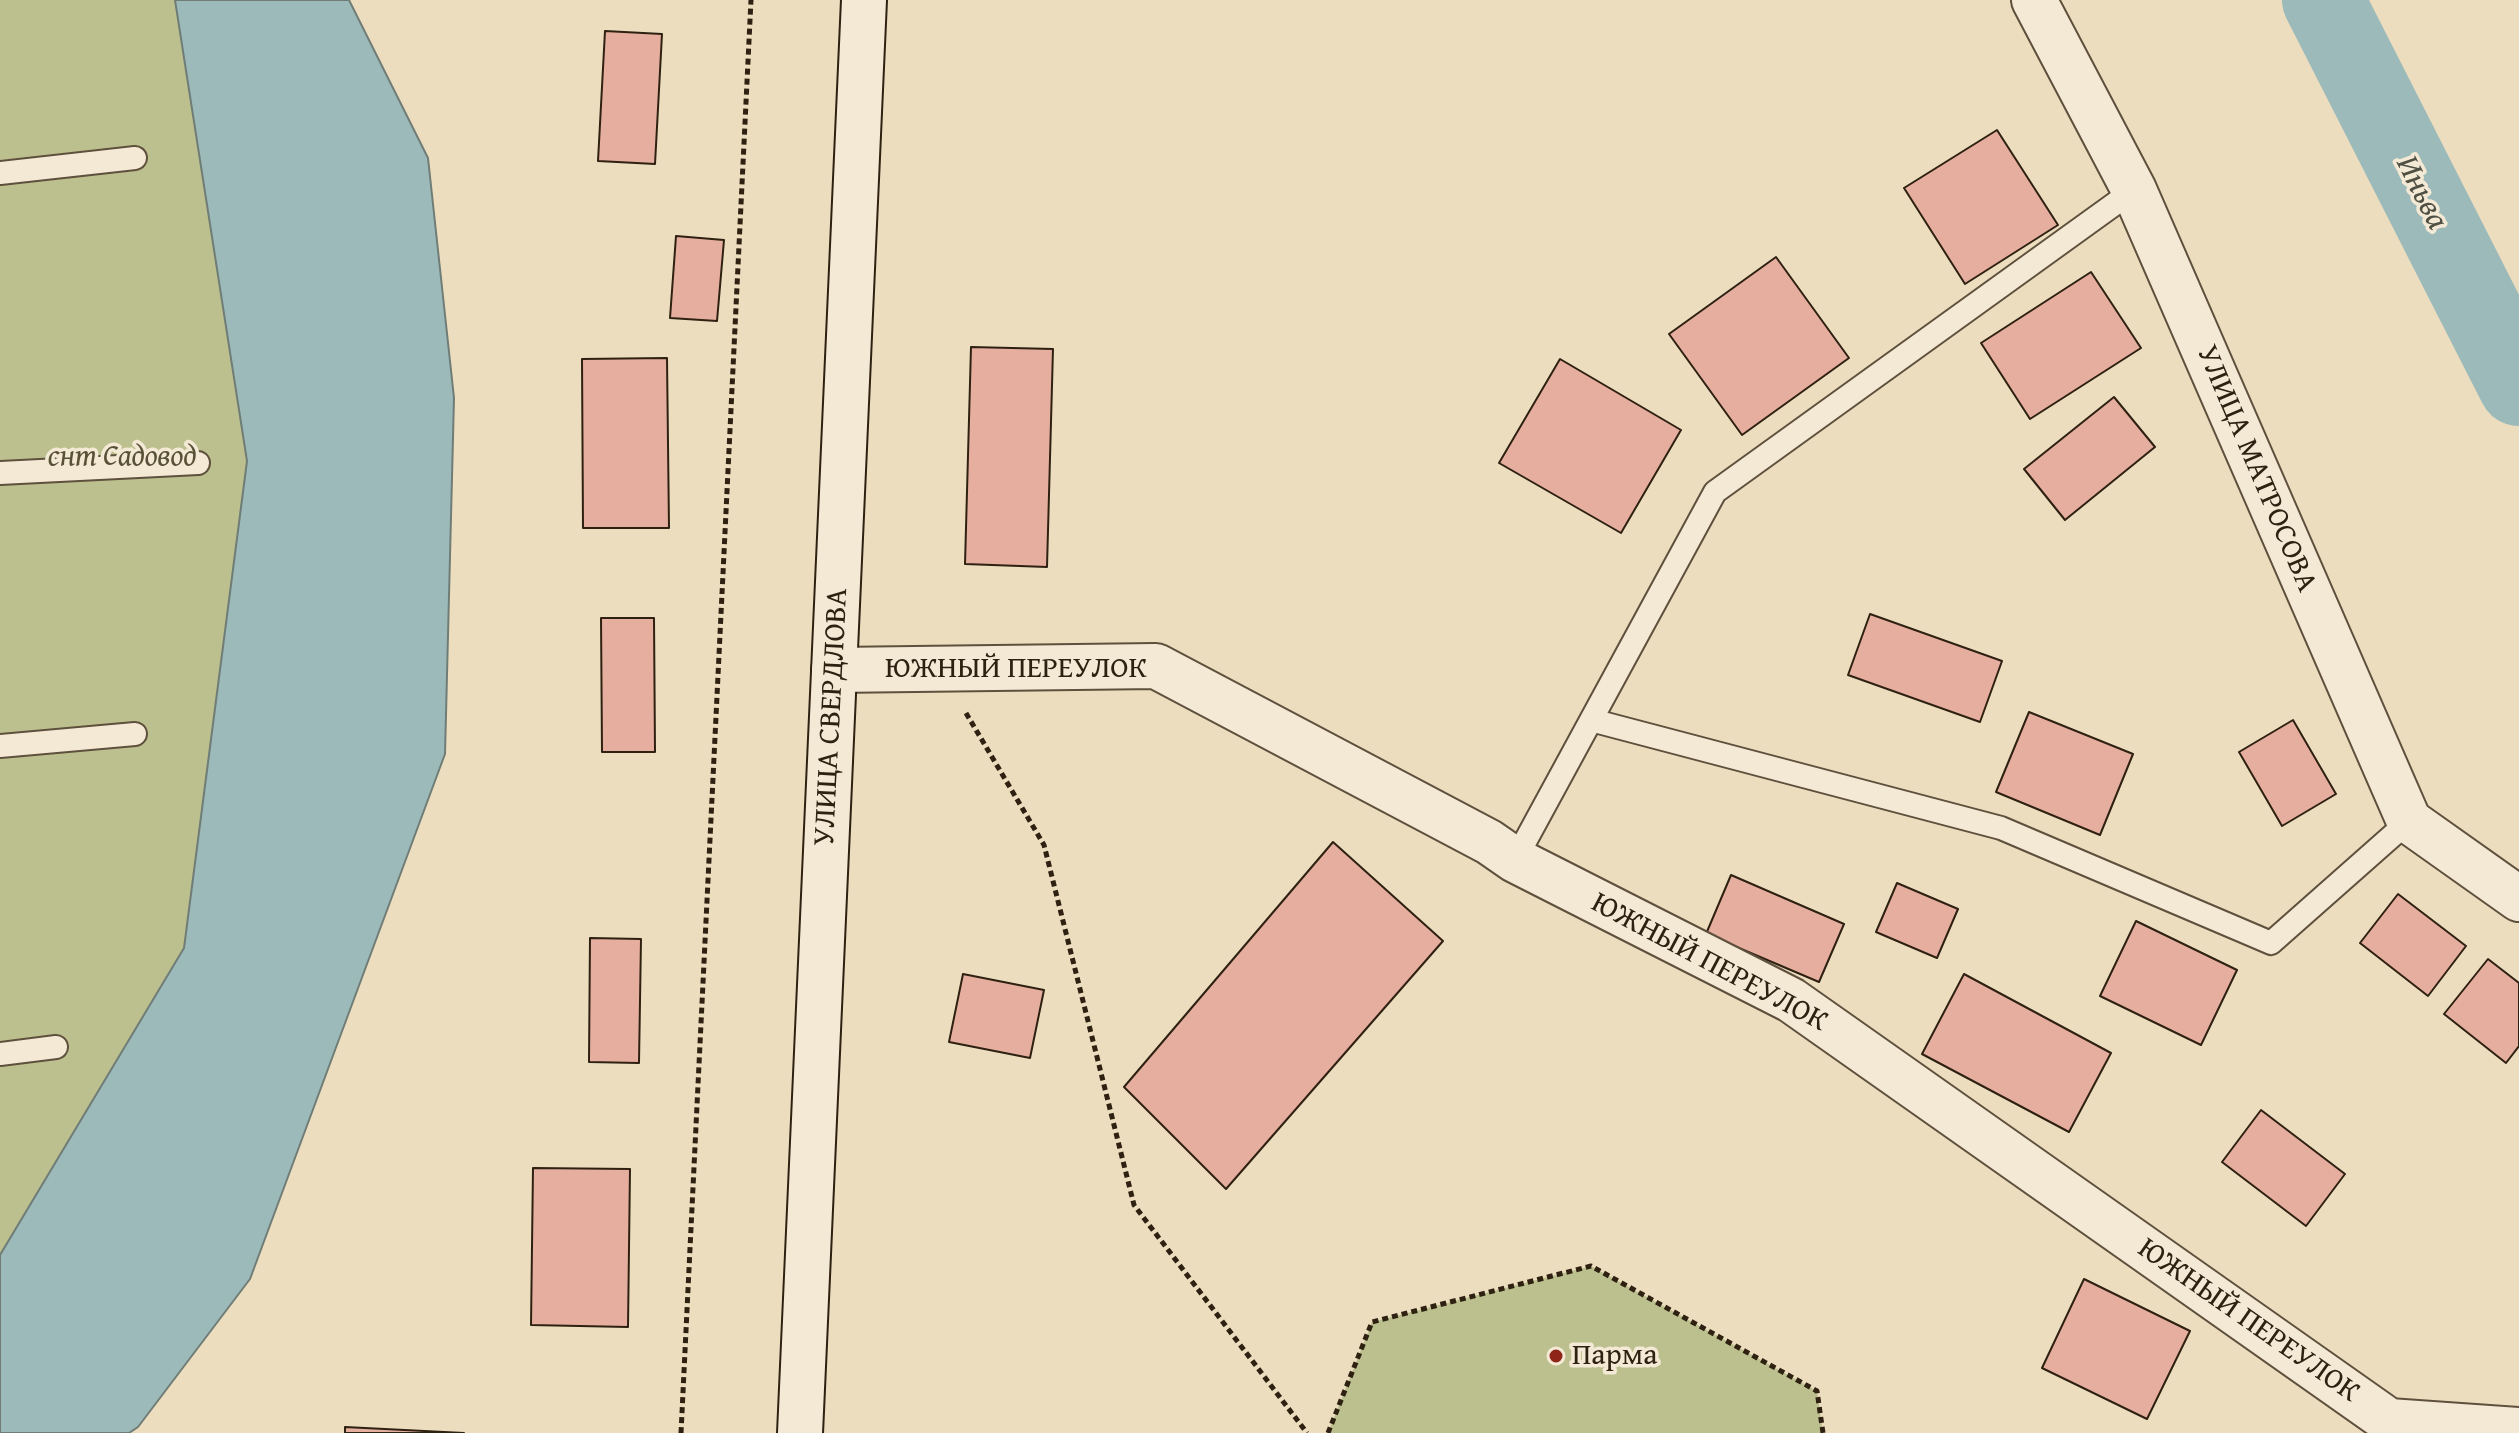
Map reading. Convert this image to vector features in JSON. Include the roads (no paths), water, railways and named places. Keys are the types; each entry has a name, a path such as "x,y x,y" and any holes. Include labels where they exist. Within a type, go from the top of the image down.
{"street":[{"name":"УЛИЦА СВЕРДЛОВА","path":"800,1433 864,0"},
{"name":"УЛИЦА МАТРОСОВА","path":"2034,0 2134,190 2409,821"},
{"name":"ЮЖНЫЙ ПЕРЕУЛОК","path":"834,670 1156,666 1489,842 1515,860 1791,1000 2389,1421 2519,1430"},
{"path":"2409,821 2519,899"}],"lane":[{"path":"0,173 135,158"},
{"path":"1515,860 1715,492 2134,190"},
{"path":"0,473 198,463"},
{"path":"1591,720 2001,828 2271,943 2409,821"},
{"path":"0,746 135,734"},
{"path":"0,1054 56,1047"}],"water":[{"path":"175,0 349,0 428,158 454,398 445,754 250,1279 138,1427 129,1433 0,1433 0,1255 184,948 247,461"}],"waterway":[{"name":"Иньва","path":"2323,0 2519,385"}],"place":[{"name":"Парма","path":"1556,1356"}],"park label":[{"name":"снт Садовод","path":"122,457"}]}
